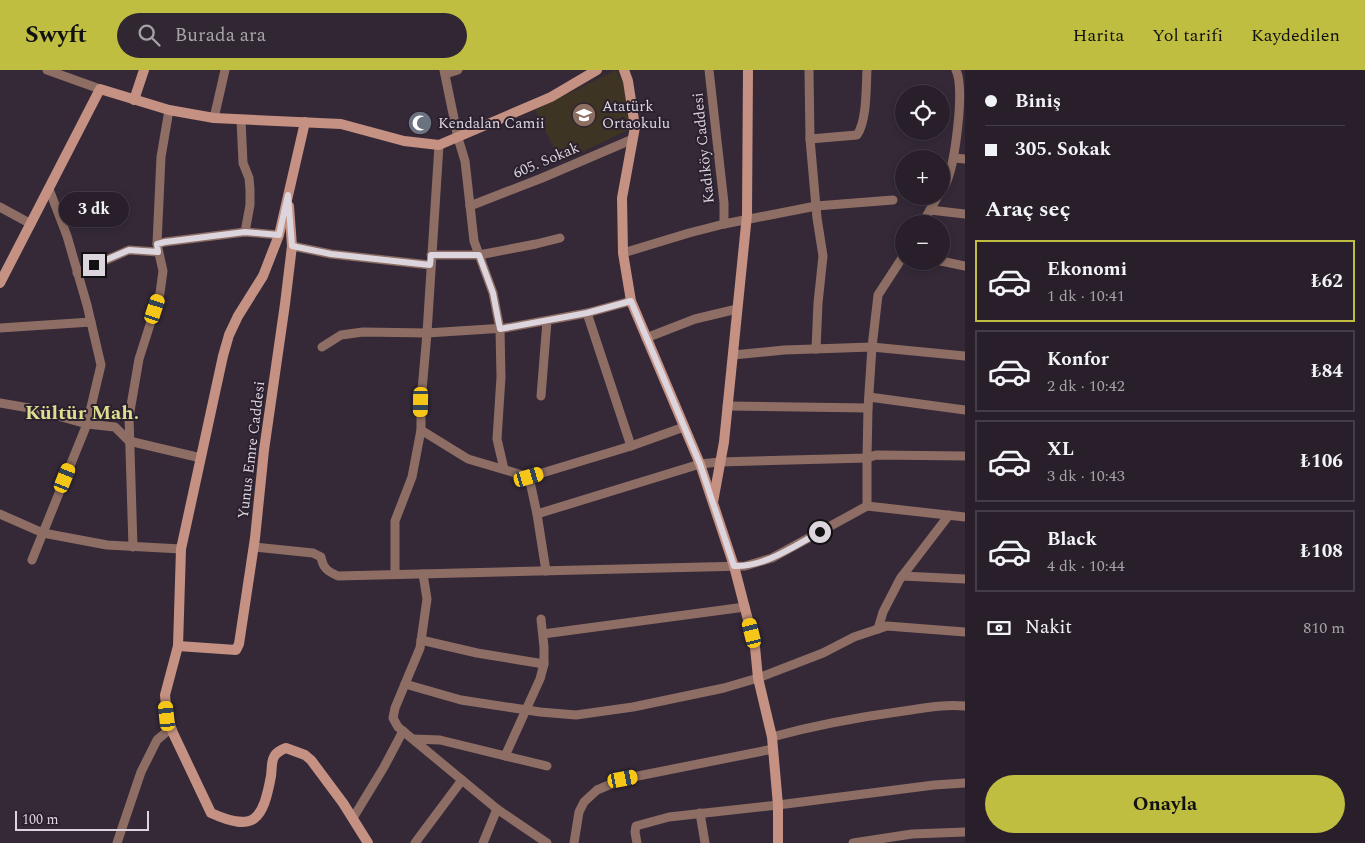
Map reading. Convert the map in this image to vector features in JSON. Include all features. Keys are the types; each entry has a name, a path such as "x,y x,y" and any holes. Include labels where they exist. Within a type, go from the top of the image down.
{"street":[{"path":"47,70 100,89 169,110 214,118 341,124 404,140 439,145 551,97 597,70"},
{"path":"134,100 144,70"},
{"path":"214,118 225,70"},
{"path":"458,70 445,72 458,138 465,160 474,241 493,293 500,329 497,439 504,469"},
{"path":"624,70 628,81 635,126 622,198 622,253 631,301 700,464 734,566 755,647 758,678 772,737 778,805 778,843"},
{"name":"Kadıköy Caddesi","path":"709,70 724,203 724,224"},
{"path":"712,503 720,462 727,406 746,220 748,70"},
{"path":"809,70 810,139 823,256 816,349"},
{"path":"810,139 857,135 860,131 865,110 867,70"},
{"path":"950,172 954,158 962,101 959,76 956,70"},
{"path":"0,283 100,89"},
{"path":"133,547 129,417 139,359 160,293 163,271 158,248 161,157 169,110"},
{"path":"241,120 243,163 249,178 250,189 250,205 245,232"},
{"path":"305,122 279,235 263,276 238,316 229,335 223,356 181,549 178,646 165,695 167,716 171,728 211,813 225,820 246,823 254,819 262,812 268,792 273,758 279,751 286,748 305,755 311,760 353,818 368,843"},
{"name":"605. Sokak","path":"470,206 633,139"},
{"path":"395,574 395,521 412,477 421,430 421,402 439,145"},
{"path":"954,158 965,159"},
{"path":"32,560 88,424 101,365 87,305 66,236 49,189"},
{"name":"Yunus Emre Caddesi","path":"178,646 236,650 239,644 254,547 264,450 282,331 292,246 288,195"},
{"path":"622,253 724,224 816,206 893,200"},
{"path":"927,215 933,205"},
{"path":"0,207 31,224"},
{"path":"930,210 965,214"},
{"path":"77,272 129,250 158,248 165,242 245,232 279,235"},
{"path":"431,255 479,255 560,238"},
{"path":"292,246 331,254 430,265"},
{"path":"950,263 965,266"},
{"path":"867,506 868,408 878,295 895,269"},
{"path":"322,346 342,335 363,332 427,333 500,329 587,313 631,301"},
{"path":"646,338 695,319 737,309"},
{"path":"587,313 631,446"},
{"path":"541,396 547,321"},
{"path":"0,328 91,322"},
{"path":"732,355 872,347 965,356"},
{"path":"869,397 965,410"},
{"path":"0,403 29,408 88,424 115,427 129,441 202,458"},
{"path":"727,406 868,408"},
{"path":"421,430 468,458 529,477 631,446 684,427"},
{"path":"538,514 700,464 866,458 876,455 965,456"},
{"path":"529,477 538,514 546,571"},
{"path":"254,547 313,553 321,557 323,565 328,572 338,576 745,566 772,558 867,506 965,517"},
{"path":"0,514 43,533 107,545 181,549"},
{"path":"878,629 883,612 902,576 949,515"},
{"path":"423,574 427,599 422,640 395,708 393,718 398,727 532,838 547,843"},
{"path":"902,576 965,580"},
{"path":"543,634 745,607"},
{"path":"505,756 527,710 544,664 541,619"},
{"path":"405,684 461,700 576,715 633,707 724,688 758,678 823,653 854,637 887,626 965,632"},
{"path":"422,640 544,664"},
{"path":"772,737 808,727 863,716 950,705 965,706"},
{"path":"117,843 141,772 157,740 171,728"},
{"path":"353,818 403,731"},
{"path":"413,739 440,740 547,766"},
{"path":"574,843 579,812 584,802 597,790 623,779 773,749"},
{"path":"415,843 462,780"},
{"path":"637,843 636,826 669,817 934,785 965,784"},
{"path":"483,843 497,809"},
{"path":"700,813 704,843"},
{"path":"853,843 912,834 965,832"}],"shaded area":[{"name":"Atatürk Ortaokulu","path":"616,70 623,82 629,107 630,129 561,162 535,110"}],"place":[{"name":"Atatürk Ortaokulu","path":"584,115"},
{"name":"Kendalan Camii","path":"420,123"}],"district":[{"name":"Kültür Mah.","path":"82,412"}],"route":[{"path":"94,265 129,250 158,252 157,244 165,242 245,232 279,235 288,195 292,246 331,254 430,265 431,255 479,255 493,293 500,329 587,313 631,301 700,464 734,566 745,566 772,558 820,532"}]}
